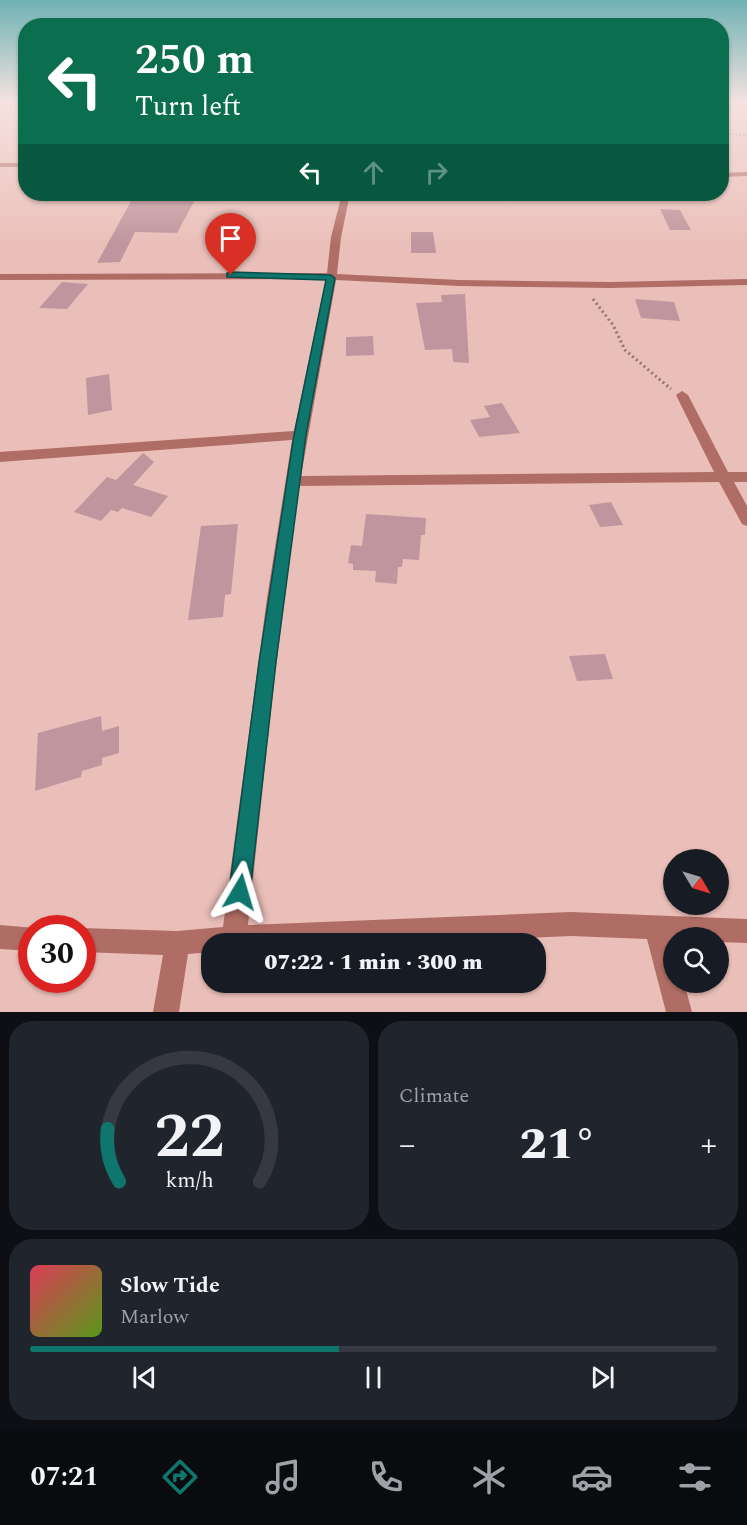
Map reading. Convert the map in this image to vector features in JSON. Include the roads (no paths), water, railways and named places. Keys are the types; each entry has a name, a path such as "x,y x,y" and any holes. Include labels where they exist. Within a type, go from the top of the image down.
{"street":[{"path":"0,165 18,165"},
{"path":"729,175 747,174"},
{"path":"235,933 267,662 293,481 344,201"},
{"path":"0,276 231,275 459,283 582,284 747,282"},
{"path":"682,395 747,520"},
{"path":"0,457 300,435"},
{"path":"293,481 747,477"},
{"path":"354,933 571,924 747,931"},
{"path":"656,928 679,1012"},
{"path":"0,938 18,939"},
{"path":"96,940 177,943 201,941"},
{"path":"166,1012 177,943"}]}
